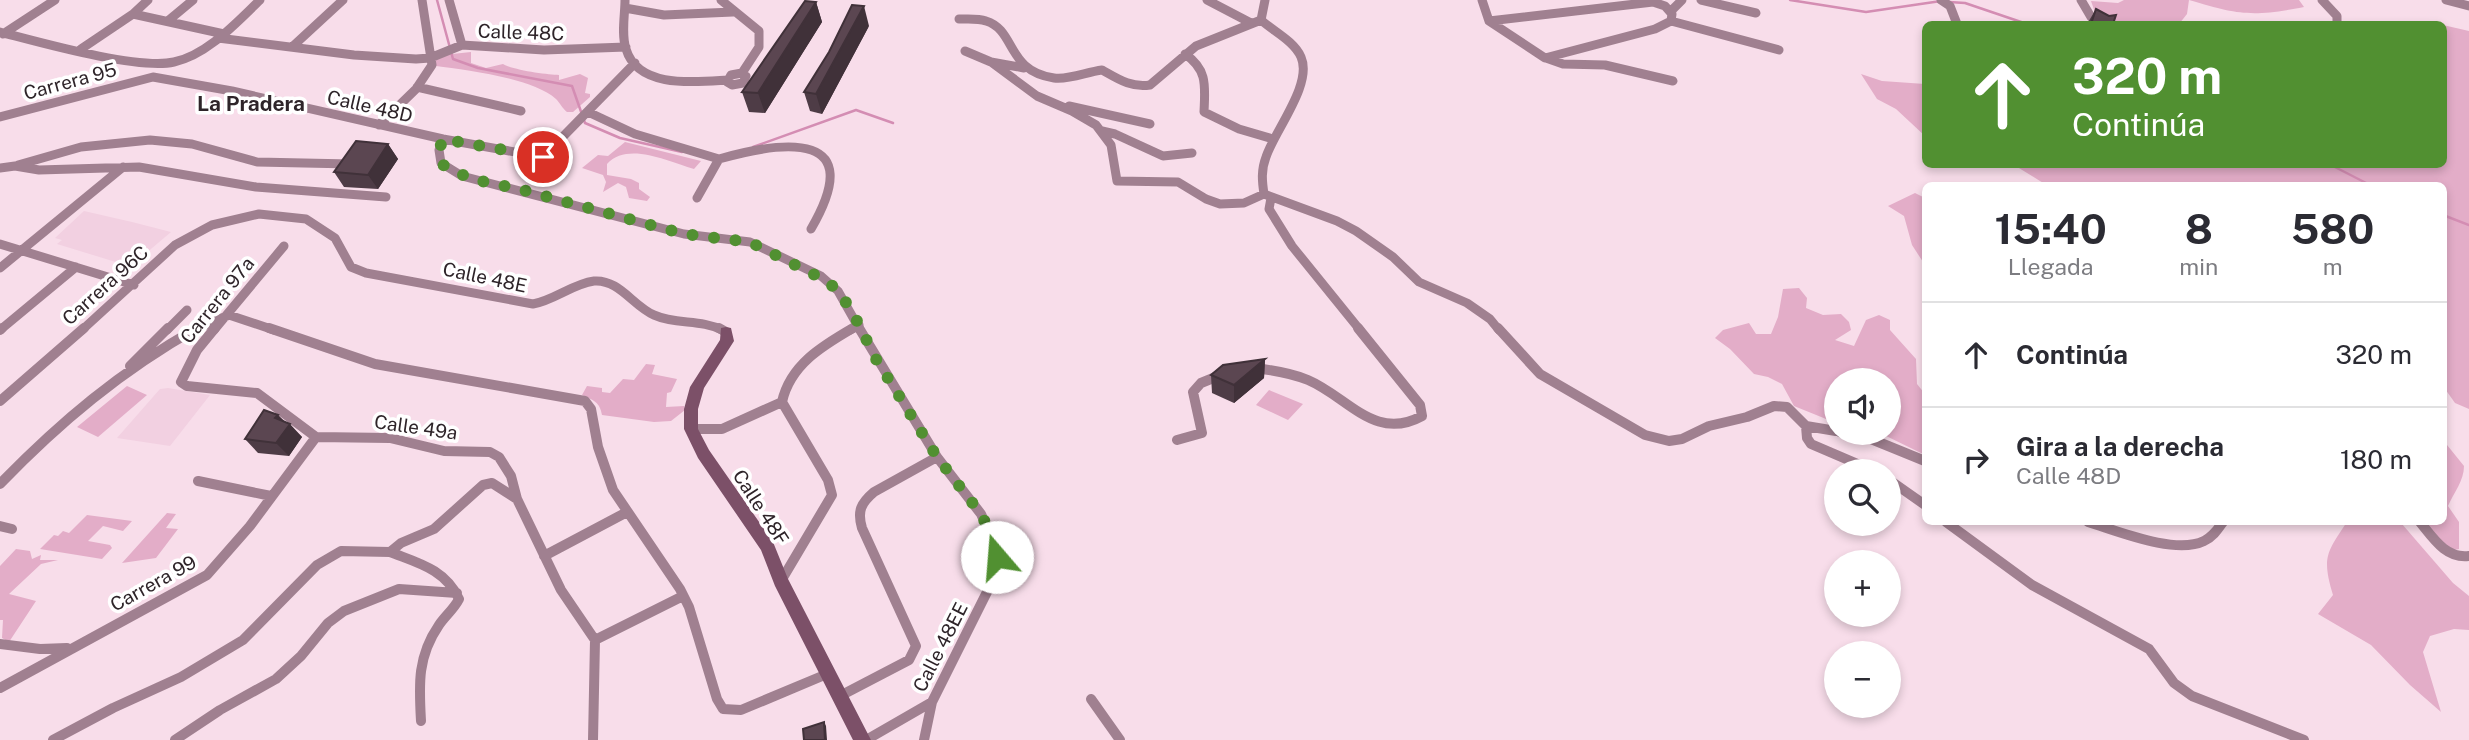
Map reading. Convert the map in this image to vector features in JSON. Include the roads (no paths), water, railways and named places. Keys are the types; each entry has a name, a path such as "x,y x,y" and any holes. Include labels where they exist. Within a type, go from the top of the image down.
{"street":[{"path":"2,34 55,0"},
{"path":"81,49 148,0"},
{"path":"169,20 193,0"},
{"path":"2,34 134,60 172,62 222,36 260,0"},
{"path":"292,47 343,0"},
{"path":"379,125 416,87 432,65 433,57 422,0"},
{"path":"449,0 461,46"},
{"path":"721,0 759,31 758,47 742,74 734,74 727,80 677,82 656,78 635,63 626,47 625,4 664,15 733,12"},
{"path":"1177,440 1202,433 1203,425 1194,403 1193,393 1196,387 1239,369 1257,368 1307,380 1324,388 1359,413 1397,426 1409,424 1422,416 1420,405 1380,354 1347,318 1314,271 1292,246 1269,209 1268,196 1260,185 1261,166 1292,103 1304,70 1303,60 1298,52 1256,21 1207,0"},
{"path":"965,51 991,62 1060,78 1102,70 1128,87 1150,85 1185,54 1205,41 1256,21 1265,0"},
{"path":"1482,0 1489,21 1545,58 1563,64 1605,65 1673,81"},
{"path":"1671,21 1671,11 1682,0"},
{"path":"1701,0 1756,13"},
{"path":"1941,0 1950,6 1956,21"},
{"path":"2081,0 2091,17 2097,21"},
{"path":"2322,0 2337,16 2337,21"},
{"path":"2446,0 2469,6"},
{"path":"1489,21 1595,4 1653,2 1671,11"},
{"name":"Calle 48C","path":"132,14 169,20 222,36 390,58 433,57 461,46 544,50 626,47"},
{"path":"960,19 987,21 996,26 1024,68"},
{"path":"1545,58 1655,29 1671,21 1779,50"},
{"path":"1185,54 1199,64 1205,87 1204,111 1239,129 1273,139"},
{"path":"991,62 999,71 1020,82 1035,95 1081,116 1102,131 1113,148 1115,156 1112,167 1117,181 1128,184 1180,182 1212,202 1254,201 1268,196 1338,221 1356,230 1393,257 1419,282 1467,303 1490,319 1522,358 1540,374 1644,435 1669,441 1682,439 1709,426 1747,417 1774,406 1787,407 1806,426 1824,429"},
{"path":"635,63 587,113 654,142 719,159 777,148 808,147 819,153 827,163 831,178 826,205 811,229"},
{"name":"Calle 48D","path":"148,77 232,90 543,161 587,113"},
{"name":"Carrera 95","path":"0,117 148,77"},
{"path":"416,87 521,111"},
{"path":"1051,102 1150,124"},
{"path":"1102,131 1115,134 1163,156 1192,153"},
{"name":"Calle 48EE","path":"443,139 439,150 441,163 462,176 676,232 750,242 780,255 833,285 937,457 981,514 994,540 997,557 988,590 932,702 923,740"},
{"path":"15,166 33,159 114,142 168,141 191,144 244,160 287,165 351,164 345,173"},
{"path":"697,198 719,159"},
{"path":"0,167 15,166 39,170 152,168 276,189 386,197"},
{"path":"0,268 122,167"},
{"path":"332,192 339,183"},
{"name":"Calle 48E","path":"246,215 281,214 312,222 339,243 351,267 366,273 533,304 558,299 590,282 603,281 655,316 726,332"},
{"name":"Carrera 96C","path":"0,401 135,285 175,245 212,225 246,215"},
{"path":"0,244 135,285"},
{"name":"Carrera 97a","path":"284,246 197,350 181,378 187,386 257,393 271,400 316,437"},
{"path":"0,330 76,267"},
{"path":"118,379 187,310"},
{"path":"0,484 68,416 118,379 190,332 229,315 375,364 585,401 593,414 598,447 608,480 683,596 693,617 717,699 723,709 741,710 827,674"},
{"path":"781,581 832,495 828,480 782,402 783,390 796,371 820,349 859,325"},
{"path":"726,332 727,341 704,375 693,398 691,429 722,429 782,402"},
{"path":"1806,426 1807,438 1811,444 1846,459"},
{"name":"Calle 48F","path":"691,429 703,454 768,547 781,581 838,697 864,740"},
{"name":"Carrera 99","path":"0,688 200,580 221,562 316,437"},
{"name":"Calle 49a","path":"316,437 390,438 444,451 490,452 503,461 511,475 517,499 561,590 596,640"},
{"path":"1886,445 1922,460"},
{"path":"838,697 909,660 915,652 916,646 862,528 859,513 863,503 872,494 937,457"},
{"path":"198,481 271,496"},
{"path":"390,552 401,543 434,528 483,485 492,483 517,499"},
{"path":"1901,487 1922,503"},
{"path":"544,556 627,513"},
{"path":"1951,525 2032,585 2149,649 2158,657 2164,671 2179,687 2206,702 2283,727 2304,740"},
{"path":"2100,525 2179,544 2200,543 2215,535 2221,525"},
{"path":"2423,525 2441,547 2457,558 2469,556"},
{"path":"0,526 12,529"},
{"path":"53,740 113,708 181,677 243,640 261,625 303,576 341,551 390,552 446,576 457,593 458,603 440,623 419,660 417,671 421,721"},
{"path":"175,740 220,710 276,679 301,656 328,623 344,611 399,589 457,593"},
{"path":"593,740 596,640 683,596"},
{"path":"0,644 40,649 71,648"},
{"path":"1091,699 1120,740"},
{"path":"864,740 932,702"}],"waterway":[{"path":"437,0 453,59 478,68 572,86 585,123 620,138 682,152"},
{"path":"1790,0 1866,12 1941,1"},
{"path":"1949,2 1965,3 2018,21"},
{"path":"753,147 856,110 893,123"},
{"path":"2337,168 2364,182"},
{"path":"2447,217 2469,225"}],"district":[{"name":"La Pradera","path":"251,104"}]}
